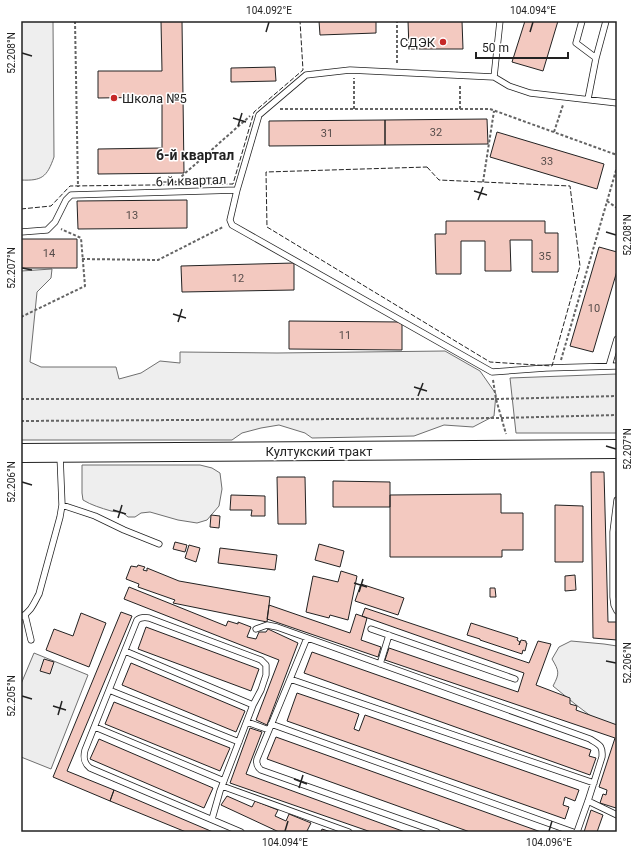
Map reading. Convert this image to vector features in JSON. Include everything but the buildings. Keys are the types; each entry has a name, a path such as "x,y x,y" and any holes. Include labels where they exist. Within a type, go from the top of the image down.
{"main road":[{"name":"Култукский тракт","path":"21,453 617,450"}],"lane":[{"path":"500,21 494,77 509,86 530,93 617,103"},
{"path":"582,21 576,43 596,58"},
{"path":"588,99 596,58 606,21"},
{"name":"6-й квартал","path":"78,195 237,190 259,115 306,75 354,70 494,77"},
{"path":"237,190 230,220 232,225 492,372 617,366"},
{"path":"21,232 47,230 61,211 66,200 71,195 78,195"},
{"path":"609,366 617,340"},
{"path":"31,640 23,616 30,611 39,594 60,517 62,505 60,453"},
{"path":"617,500 613,532 615,554 614,605 617,611"},
{"path":"62,505 95,516 124,530 159,544"},
{"path":"212,820 223,784 253,705 261,690 266,674 266,665 261,660 149,618 140,618 125,651 84,755 84,761 90,768 212,820 241,832"},
{"path":"256,629 271,625 277,627 590,739 598,744 602,747 602,757 577,832"},
{"path":"371,629 515,679"},
{"path":"380,664 389,635"},
{"path":"307,638 256,763 258,767 261,770 437,832"},
{"path":"125,651 253,705"},
{"path":"290,679 594,783"},
{"path":"110,690 239,742"},
{"path":"247,722 270,727 573,832"},
{"path":"95,727 223,784 349,832"},
{"path":"588,801 617,815"}],"path":[{"path":"75,21 78,195"},
{"path":"397,21 397,72"},
{"path":"354,70 354,109"},
{"path":"460,109 461,76"},
{"path":"554,132 566,97"},
{"path":"169,192 172,185 254,112 266,109 490,109 617,155"},
{"path":"483,182 494,111"},
{"path":"558,368 617,167"},
{"path":"607,201 617,208"},
{"path":"82,259 158,260 231,223"},
{"path":"21,317 85,286 81,238 52,225"},
{"path":"492,372 496,399 507,437"},
{"path":"21,399 496,399 617,396"},
{"path":"21,421 501,418 617,415"}],"shaded area":[{"path":"21,21 53,21 54,157 46,173 34,180 21,180"},
{"path":"52,269 51,278 37,292 30,362 41,367 116,367 119,379 141,373 160,361 180,363 180,352 277,353 445,351 480,371 496,394 494,416 473,427 444,425 414,436 312,438 305,433 279,425 242,433 232,440 21,440 21,271"},
{"path":"617,374 617,433 516,433 510,378"},
{"path":"82,465 200,465 212,468 220,473 222,489 219,506 207,520 197,523 178,520 150,512 141,513 135,517 128,517 121,513 104,509 83,500"},
{"path":"571,641 617,646 617,728 592,717 553,686 558,672 552,659 559,647"},
{"path":"34,653 88,675 51,769 21,757 21,684"}],"fence":[{"path":"21,209 51,206 70,186 233,184 254,112 303,70 300,21"},
{"path":"427,167 439,180 570,186 580,266 552,366 490,362 267,227 266,172 427,167"}],"place":[{"name":"СДЭК","path":"443,42"},
{"name":"Школа №5","path":"114,98"}],"district":[{"name":"6-й квартал","path":"195,155"}]}
